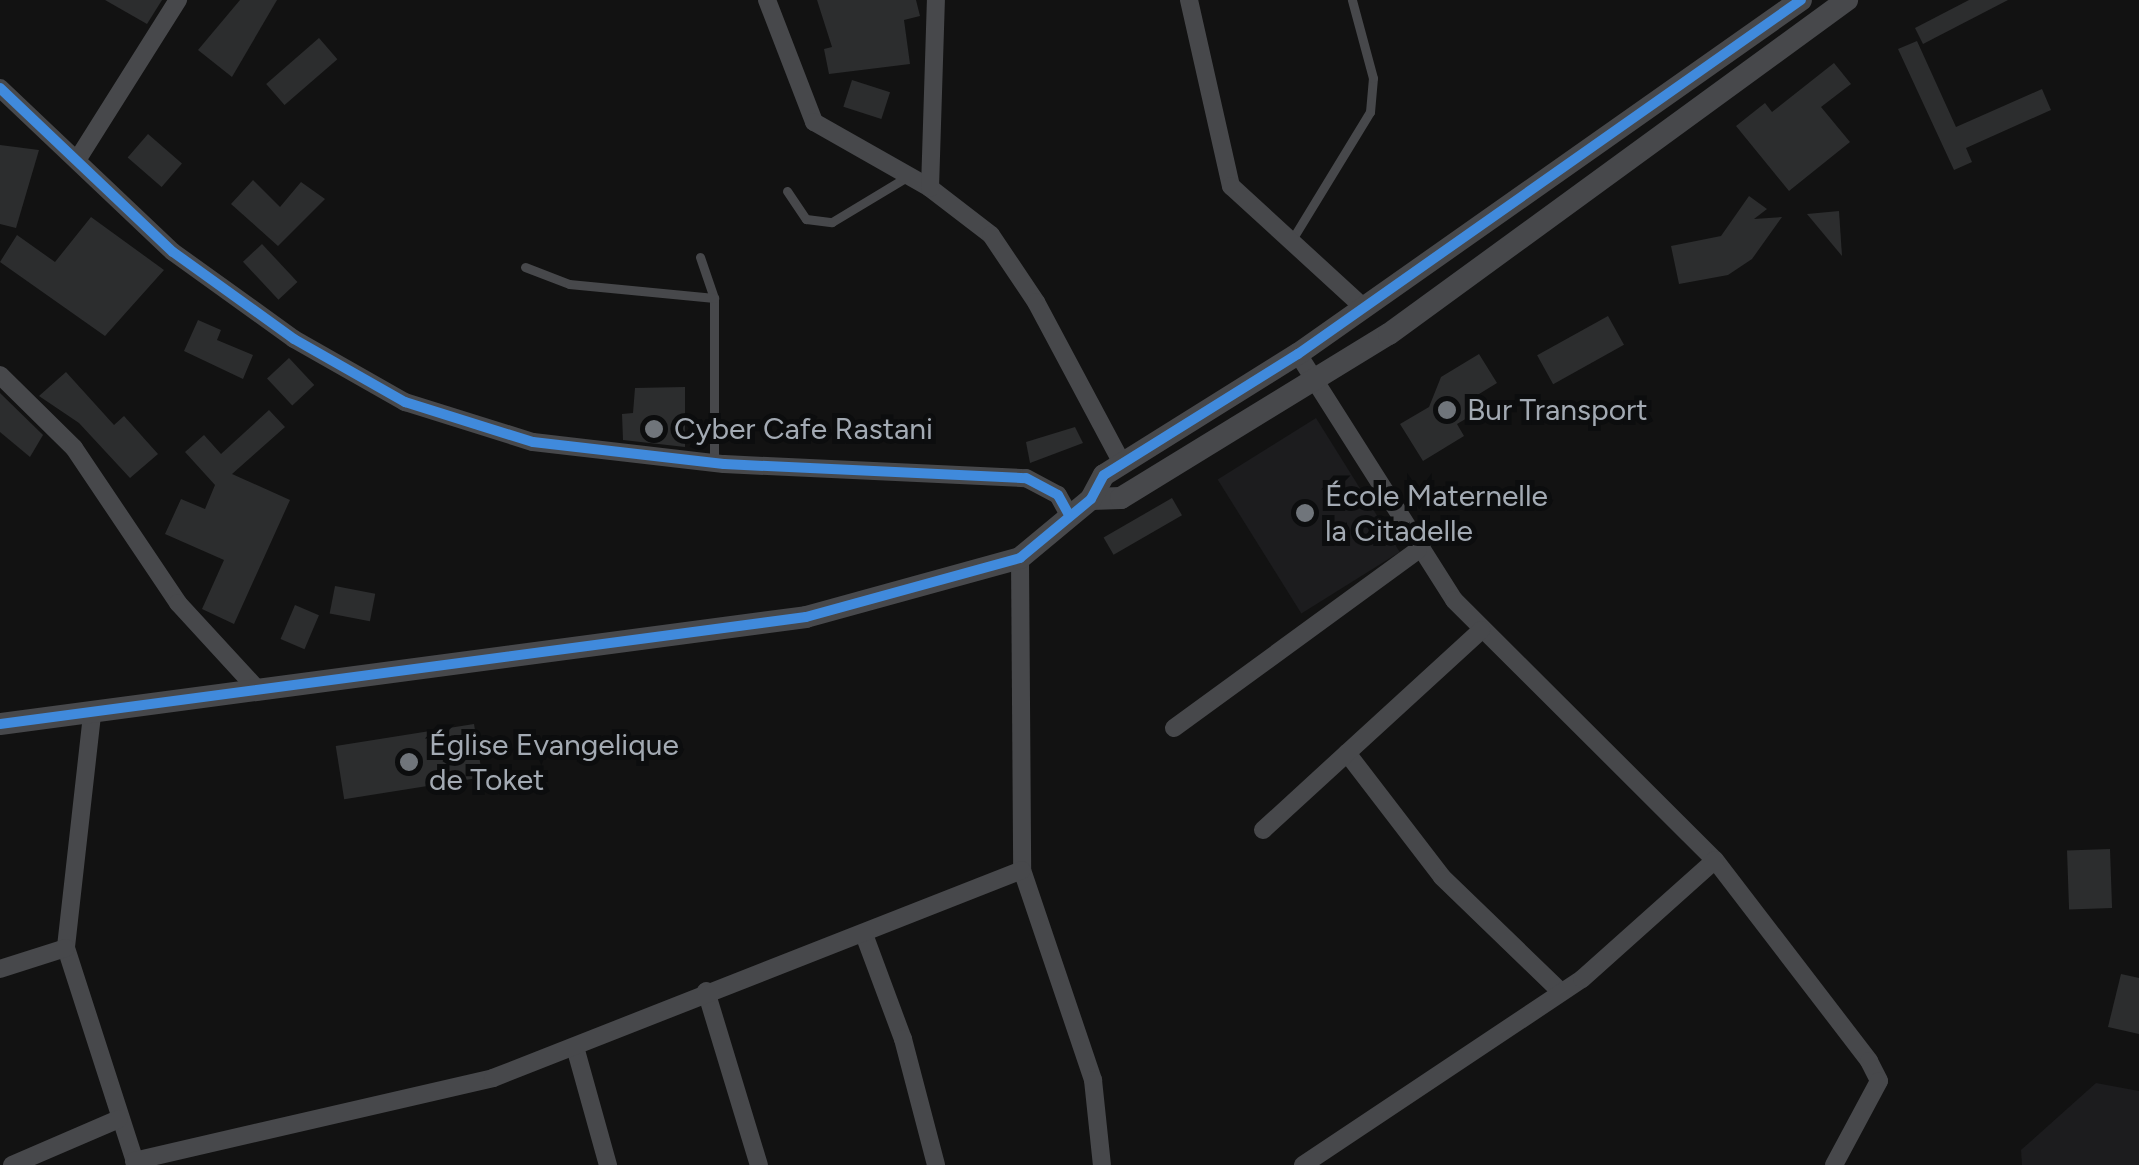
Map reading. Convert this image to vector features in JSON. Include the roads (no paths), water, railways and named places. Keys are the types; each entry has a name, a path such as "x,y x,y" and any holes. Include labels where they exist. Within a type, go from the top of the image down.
{"street":[{"path":"79,157 178,0"},
{"path":"767,0 814,122 930,188 990,236 1036,302 1122,463"},
{"path":"930,188 936,0"},
{"path":"1188,0 1231,186 1294,238 1364,308"},
{"path":"0,724 92,715 806,617 1020,558 1091,499 1122,463 1298,354 1801,0"},
{"path":"1091,499 1121,498 1314,379 1482,268 1847,0"},
{"path":"0,88 79,157 173,252 294,339 405,402 533,442 714,463 1026,478 1058,495 1070,515"},
{"path":"1298,354 1418,550 1481,630 1715,860 1879,1081 1834,1165"},
{"path":"0,376 74,448 178,604 259,692"},
{"path":"1174,728 1418,550"},
{"path":"1020,558 1022,870 1093,1080 1102,1165"},
{"path":"1263,830 1481,630"},
{"path":"92,715 66,948 135,1163 376,1111 575,1047 706,991 865,937 1022,870"},
{"path":"1347,753 1442,878 1560,990"},
{"path":"1304,1165 1560,990 1715,860"},
{"path":"865,937 903,1038 936,1165"},
{"path":"0,969 66,948"},
{"path":"706,991 760,1165"},
{"path":"575,1047 608,1165"},
{"path":"12,1165 120,1119"}],"lane":[{"path":"1294,238 1370,112 1372,78 1352,0"},
{"path":"787,191 806,219 832,222 909,175"},
{"path":"700,258 714,298 714,463"},
{"path":"525,266 586,287 714,298"}],"place":[{"name":"Bur Transport","path":"1447,410"},
{"name":"Cyber Cafe Rastani","path":"654,429"},
{"name":"École Maternelle la Citadelle","path":"1305,513"},
{"name":"Église Evangelique de Toket","path":"409,762"}]}
